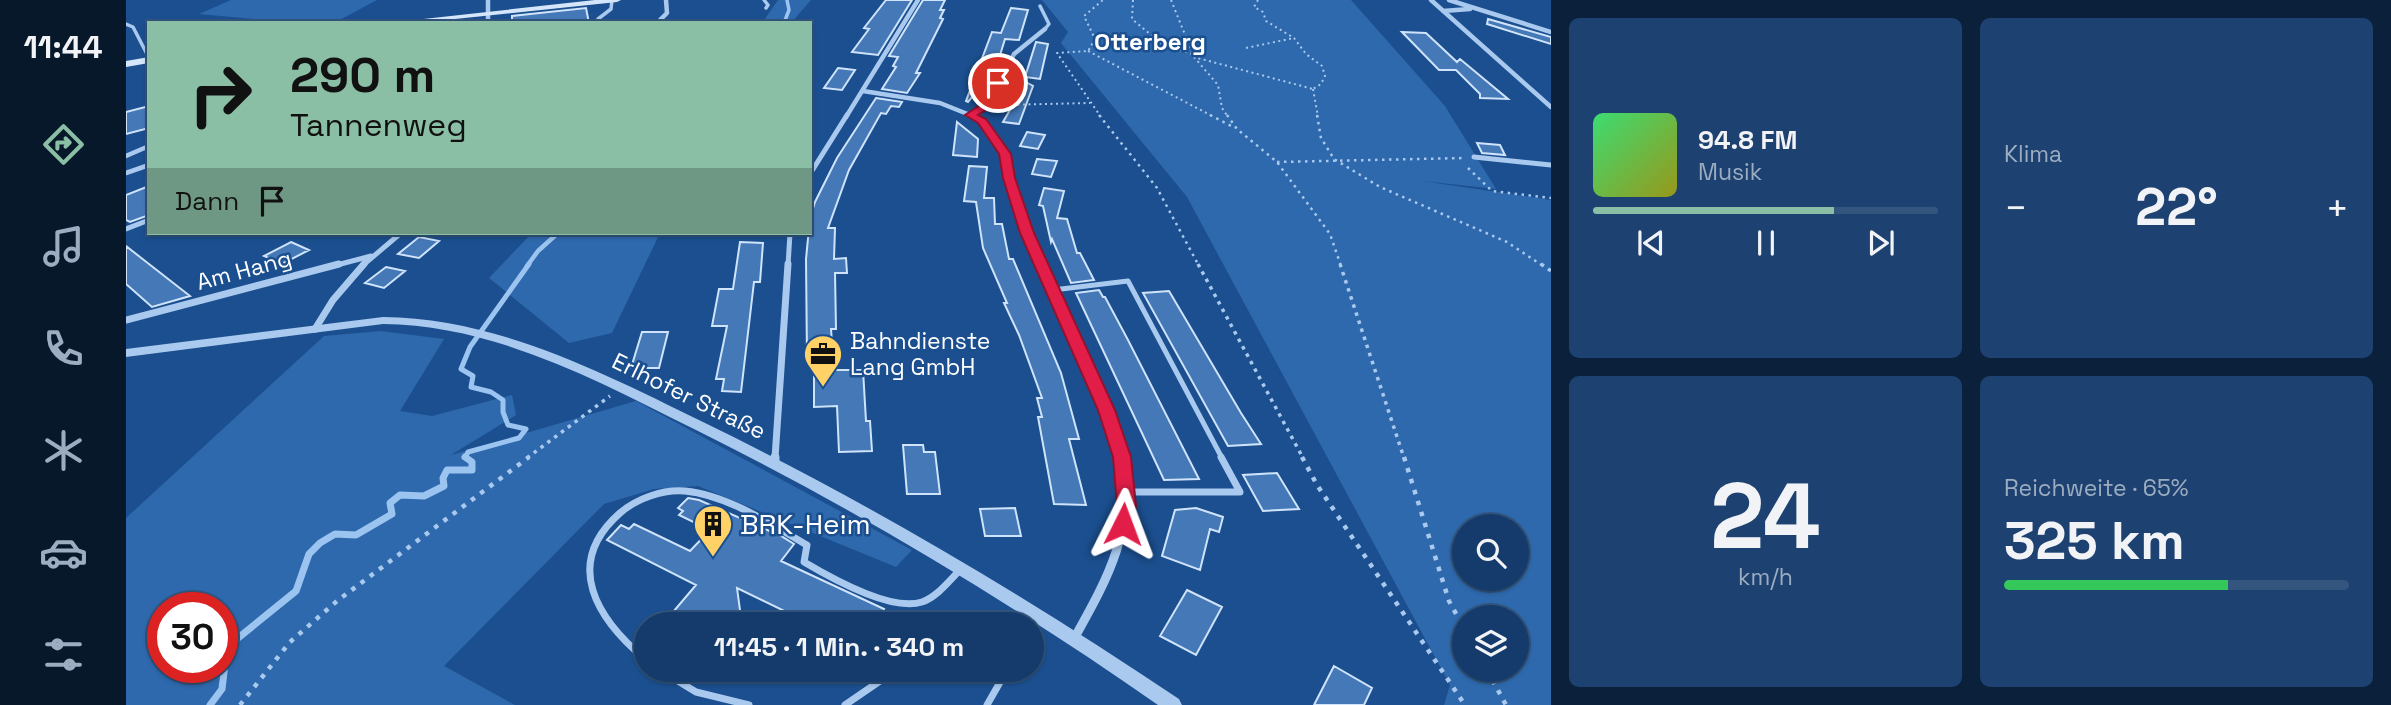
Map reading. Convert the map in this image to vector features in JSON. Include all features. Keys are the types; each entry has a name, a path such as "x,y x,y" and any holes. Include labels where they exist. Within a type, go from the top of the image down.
{"main road":[{"path":"418,21 614,0"},
{"path":"126,64 147,59"}],"street":[{"path":"488,0 488,21"},
{"path":"659,21 667,13 668,0"},
{"path":"812,171 918,0"},
{"path":"1431,0 1551,107"},
{"path":"1449,0 1551,32"},
{"path":"1443,11 1477,10"},
{"path":"970,115 988,105 1014,54 1045,29"},
{"path":"863,91 922,100 982,121 1005,154 1009,178 1027,233 1107,410 1122,457 1126,506 1116,561 1075,637"},
{"path":"1474,157 1551,165"},
{"path":"126,229 147,221"},
{"name":"Am Hang","path":"315,328 344,283 371,256 398,235"},
{"path":"775,463 790,235"},
{"name":"Am Hang","path":"126,320 371,256"},
{"name":"Erlhofer Straße","path":"126,353 376,320 458,328 493,337 558,359 623,387 775,463 963,567 1022,612"},
{"name":"Erlhofer Straße","path":"1044,625 1075,637 1173,705"}],"lane":[{"path":"598,21 602,13 611,9 614,0"},
{"path":"764,0 768,5 766,8"},
{"path":"1040,6 1049,24 1045,29"},
{"path":"126,24 133,27 147,55"},
{"path":"126,156 147,147"},
{"path":"126,173 147,166"},
{"path":"1053,290 1128,281 1240,492 1125,492"},
{"path":"634,651 626,645 598,606 587,569 592,542 608,521 634,503 662,493 684,491 715,500 794,537 807,545 804,562 887,601 906,605 923,602 963,567"},
{"path":"680,682 696,692 749,705"},
{"path":"845,705 879,682"},
{"path":"987,705 1000,682"}],"path":[{"path":"1088,51 1095,39 1084,16 1104,0"},
{"path":"1133,0 1132,19 1162,44 1313,89 1321,84 1325,76 1322,66 1306,54 1294,38 1266,21 1262,12 1254,7 1257,0"},
{"path":"1171,0 1180,14 1182,29 1193,55 1218,85 1222,108 1237,129"},
{"path":"1246,48 1294,38"},
{"path":"1452,606 1379,377 1329,234 1277,162 1237,129 1088,51 1057,53 1090,103 1157,188 1317,485 1465,705"},
{"path":"1313,89 1321,138 1334,159 1380,187 1507,242 1551,271"},
{"path":"988,105 1090,103"},
{"path":"1277,162 1474,157"},
{"path":"1458,158 1492,191 1551,198"},
{"path":"240,705 290,642 337,601 623,387"},
{"path":"1494,682 1506,705"}],"shaded area":[{"path":"231,0 377,0 338,21 275,21 199,14"},
{"path":"778,0 811,0 793,21 763,21"},
{"path":"1042,0 1351,0 1445,106 1496,189 1422,181 1551,200 1551,705 1444,705 1450,685 1187,197 1061,43 1068,32"},
{"path":"530,235 659,235 612,333 569,343 489,278"},
{"path":"381,331 444,339 400,411 432,416 512,395 516,415 451,455 636,401 912,550 896,567 698,486 654,489 604,504 444,666 515,705 126,705 126,518 324,336"}],"building":[{"path":"886,0 912,0 878,55 852,52 869,29 864,28"},
{"path":"923,0 945,0 940,10 944,10 940,18 943,19 916,73 920,73 907,93 882,89 896,67 893,66 898,57 889,56"},
{"path":"586,8 589,21 517,21 512,20 512,16"},
{"path":"1011,8 1028,10 1019,40 1005,39 996,68 968,102 966,101 992,32 1001,33"},
{"path":"1488,19 1551,37 1551,44 1487,24"},
{"path":"1402,32 1426,33 1457,62 1460,59 1508,99 1480,98 1480,94 1456,70 1439,70"},
{"path":"1036,42 1048,44 1040,79 1025,77"},
{"path":"838,68 855,70 842,90 824,88"},
{"path":"1026,82 1033,86 1019,124 1003,122"},
{"path":"876,98 902,102 899,107 891,106 886,114 881,113 849,170 828,228 835,228 834,259 846,258 847,273 835,273 836,329 831,329 834,370 863,370 866,421 870,421 872,451 839,452 837,406 814,407 814,357 807,358 808,235 812,235 812,212 815,202 837,158"},
{"path":"147,107 147,129 126,134 126,112"},
{"path":"957,122 978,139 977,157 953,155"},
{"path":"1027,132 1045,135 1038,149 1020,146"},
{"path":"1477,143 1500,145 1505,155 1482,153"},
{"path":"1037,159 1057,161 1051,177 1032,174"},
{"path":"969,166 987,167 984,198 994,198 995,224 1002,224 1009,259 1013,259 1061,373 1079,439 1069,439 1086,505 1054,504 1038,417 1042,417 1037,398 1042,398 1004,303 1007,303 983,248 976,202 964,201"},
{"path":"147,187 147,216 130,222 126,220 126,195"},
{"path":"1044,188 1064,191 1057,218 1067,219 1077,253 1080,253 1094,280 1071,283 1052,239 1051,242 1043,206 1039,205"},
{"path":"419,237 439,241 419,258 398,254"},
{"path":"291,242 309,250 282,264 264,256"},
{"path":"740,242 763,243 760,282 754,282 741,392 722,391 724,379 716,379 727,326 712,326 719,289 733,289"},
{"path":"126,246 190,296 152,307 126,284"},
{"path":"386,267 405,271 384,288 365,283"},
{"path":"1099,290 1128,340 1199,479 1164,480 1076,293"},
{"path":"1169,291 1261,444 1228,446 1143,293"},
{"path":"642,332 668,332 659,368 631,368"},
{"path":"903,445 923,445 924,452 935,452 940,494 907,494"},
{"path":"1277,473 1299,509 1263,511 1243,475"},
{"name":"BRK-Heim","path":"688,498 699,500 781,536 794,544 781,561 884,609 882,612 786,612 737,588 740,612 673,612 696,585 607,540 621,525 629,529 634,524 690,551 710,530 679,515 683,511 678,508"},
{"path":"1015,508 1021,536 985,536 980,509"},
{"path":"1196,508 1223,517 1219,532 1210,529 1200,570 1162,556 1175,510"},
{"path":"1187,590 1222,607 1196,655 1160,636"},
{"path":"1334,666 1372,688 1364,705 1314,705"}],"waterway":[{"path":"785,21 789,10 787,0"},
{"path":"527,266 538,251 556,235"},
{"path":"465,457 468,452 519,438 526,429 508,425 503,412 503,400 491,392 471,387 473,376 461,369 470,347 529,264"},
{"path":"210,705 222,689 227,647 296,591 309,554 320,543 335,534 356,535 392,514 390,503 400,495 424,496 444,486 443,478 447,470 472,470 472,462 465,457"}],"place":[{"name":"Bahndienste Lang GmbH","path":"823,388"},
{"name":"BRK-Heim","path":"713,558"}],"district":[{"name":"Otterberg","path":"1150,41"}],"route":[{"path":"998,83 988,105 970,115 982,121 1005,154 1009,178 1027,233 1107,410 1122,457 1126,506 1123,524"}]}
